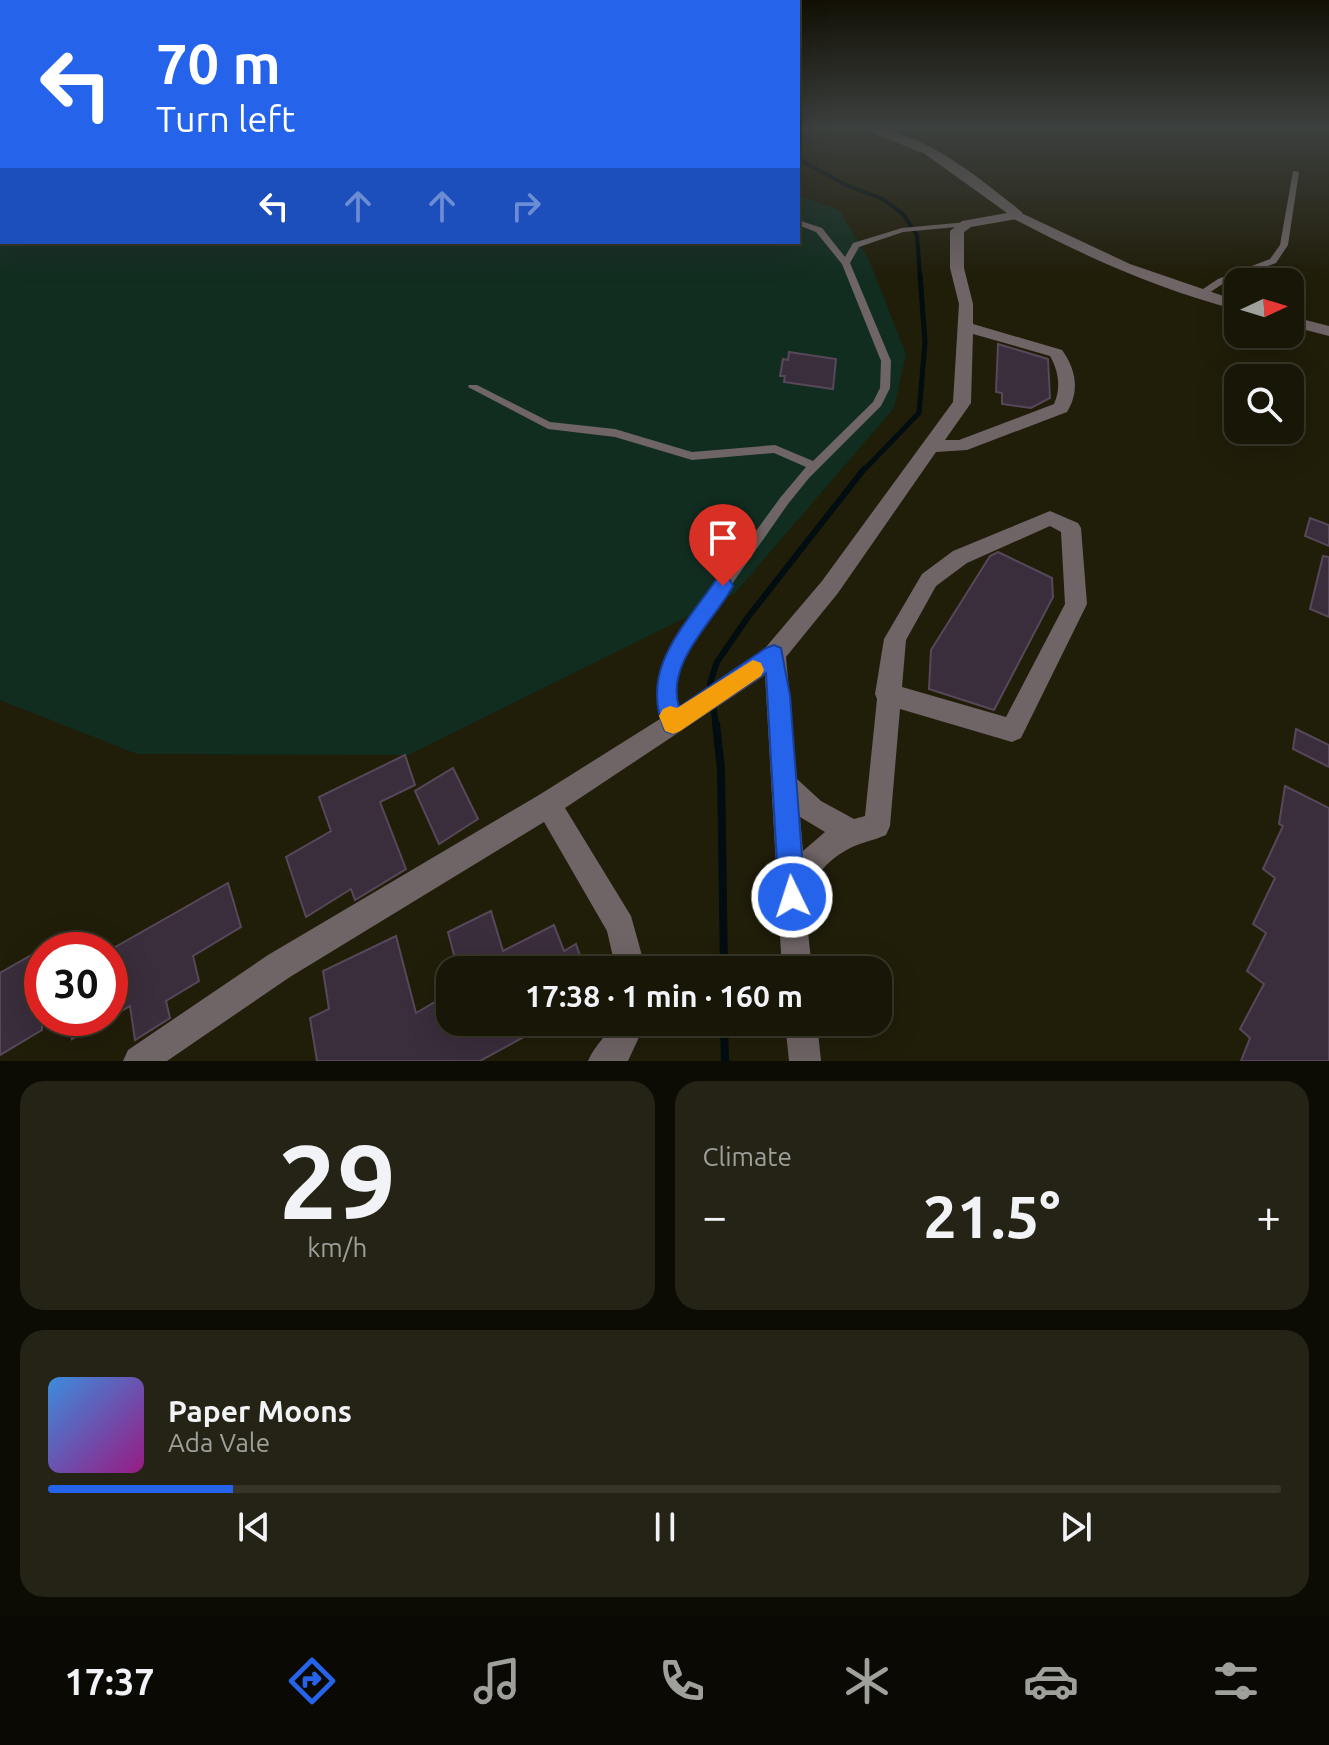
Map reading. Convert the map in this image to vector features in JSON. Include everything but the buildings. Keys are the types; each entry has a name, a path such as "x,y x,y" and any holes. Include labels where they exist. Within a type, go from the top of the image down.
{"street":[{"path":"969,178 1017,215 1081,249 1224,302"},
{"path":"139,1061 279,966 548,804 738,682 774,654 830,587 962,403 966,304 955,244 957,231 967,224 1017,215"},
{"path":"1304,325 1329,331"},
{"path":"933,446 961,446 1061,408 1067,398 1064,361 1056,353 966,327"},
{"path":"792,897 805,869 819,850 851,832 877,826 887,694 895,639 929,580 960,557 1050,518 1071,528 1076,604 1012,730 887,694"},
{"path":"774,654 796,956"},
{"path":"785,785 812,810 851,832"},
{"path":"548,804 621,926 628,956"},
{"path":"802,1036 805,1061"}],"lane":[{"path":"1200,295 1221,281 1273,261 1284,245 1294,178"},
{"path":"673,723 665,691 667,675 677,655 776,513 814,466 877,404 885,388 886,361 846,263 819,230 800,223"},
{"path":"846,263 856,245 902,230 967,224"},
{"path":"473,387 548,425 615,433 692,456 775,449 814,466"}],"green space":[{"path":"800,196 840,211 869,260 906,354 894,408 735,593 408,755 137,754 0,700 0,244 800,244"}],"waterway":[{"path":"832,178 883,199 903,214 917,235 920,277"},
{"path":"863,471 919,413 925,342 920,275"},
{"path":"711,692 710,683 717,662 748,617 864,469"},
{"path":"713,704 716,726"},
{"path":"716,724 721,769 724,956"},
{"path":"724,1036 725,1061"}],"slow traffic":[{"path":"670,716 673,723 753,670"}],"route":[{"path":"723,586 677,655 667,675 665,699 673,723 738,682 774,654 792,897"}]}
